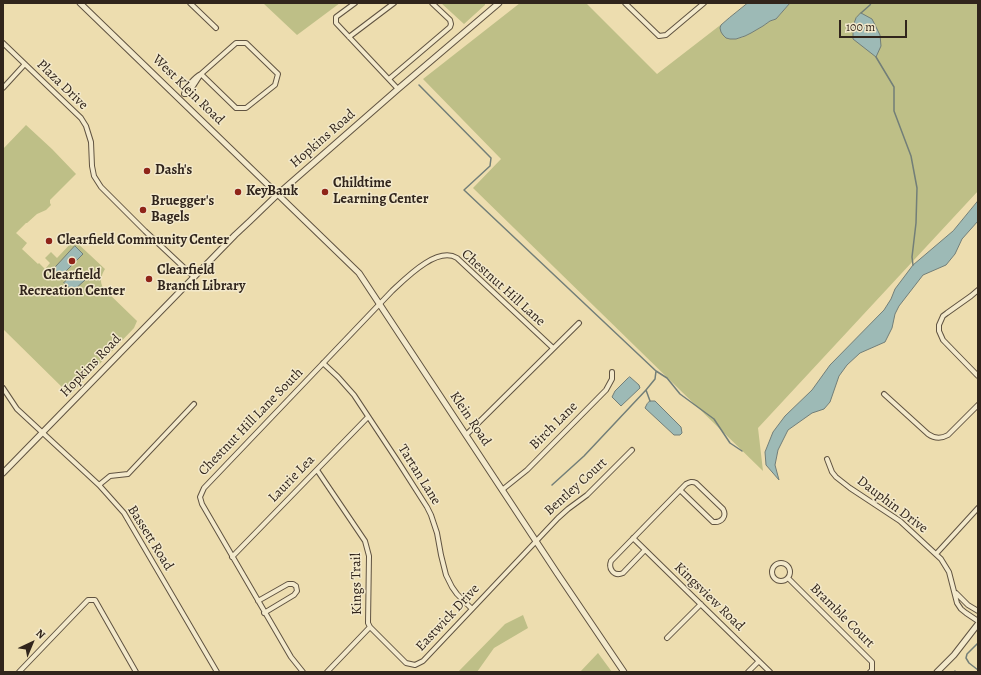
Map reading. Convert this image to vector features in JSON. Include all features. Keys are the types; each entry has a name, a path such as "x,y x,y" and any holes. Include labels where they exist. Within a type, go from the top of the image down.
{"street":[{"name":"West Klein Road","path":"80,3 278,194"},
{"path":"190,3 216,28"},
{"path":"355,3 336,17 336,24 398,89"},
{"path":"349,37 394,3"},
{"path":"389,79 450,27 450,20 432,3"},
{"name":"Hopkins Road","path":"3,473 234,235 278,194 499,3"},
{"path":"625,3 659,36 666,35 704,3"},
{"name":"Plaza Drive","path":"3,43 81,118 86,126 91,142 94,176 101,187 194,277"},
{"path":"180,99 197,76 236,44 246,43 278,74 275,85 246,108 236,108 201,74"},
{"path":"3,88 25,64"},
{"name":"Klein Road","path":"278,194 359,272 624,672"},
{"name":"Chestnut Hill Lane","path":"380,304 398,285 419,267 442,255 450,255 457,258 553,348"},
{"path":"978,290 947,313 941,320 939,330 943,340 978,376"},
{"name":"Chestnut Hill Lane South","path":"303,672 291,657 232,557 202,504 200,497 201,492 380,304"},
{"path":"466,435 579,323"},
{"name":"Tartan Lane","path":"323,363 347,386 427,507 437,533 446,575 457,594 472,609"},
{"name":"Birch Lane","path":"502,490 527,470 606,390 612,379 612,372"},
{"name":"Bassett Road","path":"3,388 17,409 99,485 124,513 217,672"},
{"path":"884,394 928,434 936,438 948,435 978,405"},
{"path":"99,485 110,476 128,474 194,404"},
{"name":"Laurie Lea","path":"232,557 368,417"},
{"name":"Bentley Court","path":"536,541 558,518 587,495 632,450"},
{"name":"Dauphin Drive","path":"827,459 832,472 836,477 900,521 941,559 949,572 957,603 961,609 978,622"},
{"name":"Kings Trail","path":"317,470 365,541 368,547 369,556 368,623 370,627 327,672"},
{"path":"645,550 623,572 615,574 611,569 611,561 680,490 690,482 696,482 723,509 725,512 724,517 717,523 713,522 680,490"},
{"path":"936,554 978,508"},
{"name":"Kingsview Road","path":"633,538 770,672"},
{"name":"Eastwick Drive","path":"370,627 406,663 415,665 419,663 426,658 536,541"},
{"name":"Bramble Court","path":"782,563 787,565 790,570 788,578 782,581 774,578 772,572 776,564 782,563"},
{"name":"Bramble Court","path":"788,578 872,662 872,670 870,672"},
{"path":"258,601 288,584 296,586 297,591 294,595 264,613"},
{"path":"954,592 964,602 978,611"},
{"path":"19,672 88,600 95,600 136,672"},
{"path":"667,638 701,604"},
{"path":"937,672 954,655 978,622"},
{"path":"748,672 759,661"}],"green space":[{"path":"263,3 340,3 297,35"},
{"path":"441,3 485,3 485,5 464,24"},
{"path":"520,3 586,3 657,74 723,23 720,26 728,39 743,37 776,19 790,3 978,3 978,191 758,428 763,471 473,188 501,159 423,79"},
{"name":"Clearfield Recreation Center","path":"26,125 76,174 50,200 51,205 46,210 37,214 16,233 27,243 22,249 45,269 50,263 45,258 51,252 57,258 74,240 105,269 101,279 101,284 104,289 137,321 134,328 70,395 3,329 3,149"},
{"path":"523,615 528,628 494,648 477,672 458,672 505,624"},
{"path":"598,653 612,672 580,672"}],"water":[{"path":"748,3 790,3 776,19 751,33 736,39 726,38 721,32 721,25"},
{"path":"861,13 872,19 880,35 881,46 876,57 853,39 853,26 856,18"},
{"path":"978,201 978,221 962,239 955,254 946,265 923,275 899,306 895,314 892,328 885,342 860,353 847,365 839,376 830,402 824,409 812,413 788,430 778,450 775,465 779,480 766,465 765,452 773,432 785,416 812,390 830,365 884,310 895,289 913,265 953,231"},
{"path":"75,246 83,254 59,278 52,271"},
{"path":"76,271 85,280 73,291 64,283"},
{"path":"630,377 639,385 640,388 621,406 612,397 615,391"},
{"path":"650,401 655,401 681,427 682,433 680,435 674,435 645,408"}],"waterway":[{"path":"861,13 871,3"},
{"path":"876,57 894,87 894,111 911,156 917,188 916,223 912,257 913,265"},
{"path":"419,85 491,158 490,166 464,190 656,371 655,379 646,390 584,456 552,485"},
{"path":"656,371 667,378 680,394 714,419 730,443 742,451"},
{"path":"646,390 650,401"},
{"path":"978,643 967,654 966,658 969,663 978,670"}],"place":[{"name":"Dash's","path":"147,171"},
{"name":"KeyBank","path":"238,192"},
{"name":"Childtime Learning Center","path":"325,192"},
{"name":"Bruegger's Bagels","path":"143,210"},
{"name":"Clearfield Community Center","path":"49,241"},
{"name":"Clearfield Recreation Center","path":"72,261"},
{"name":"Clearfield Branch Library","path":"149,279"}]}
